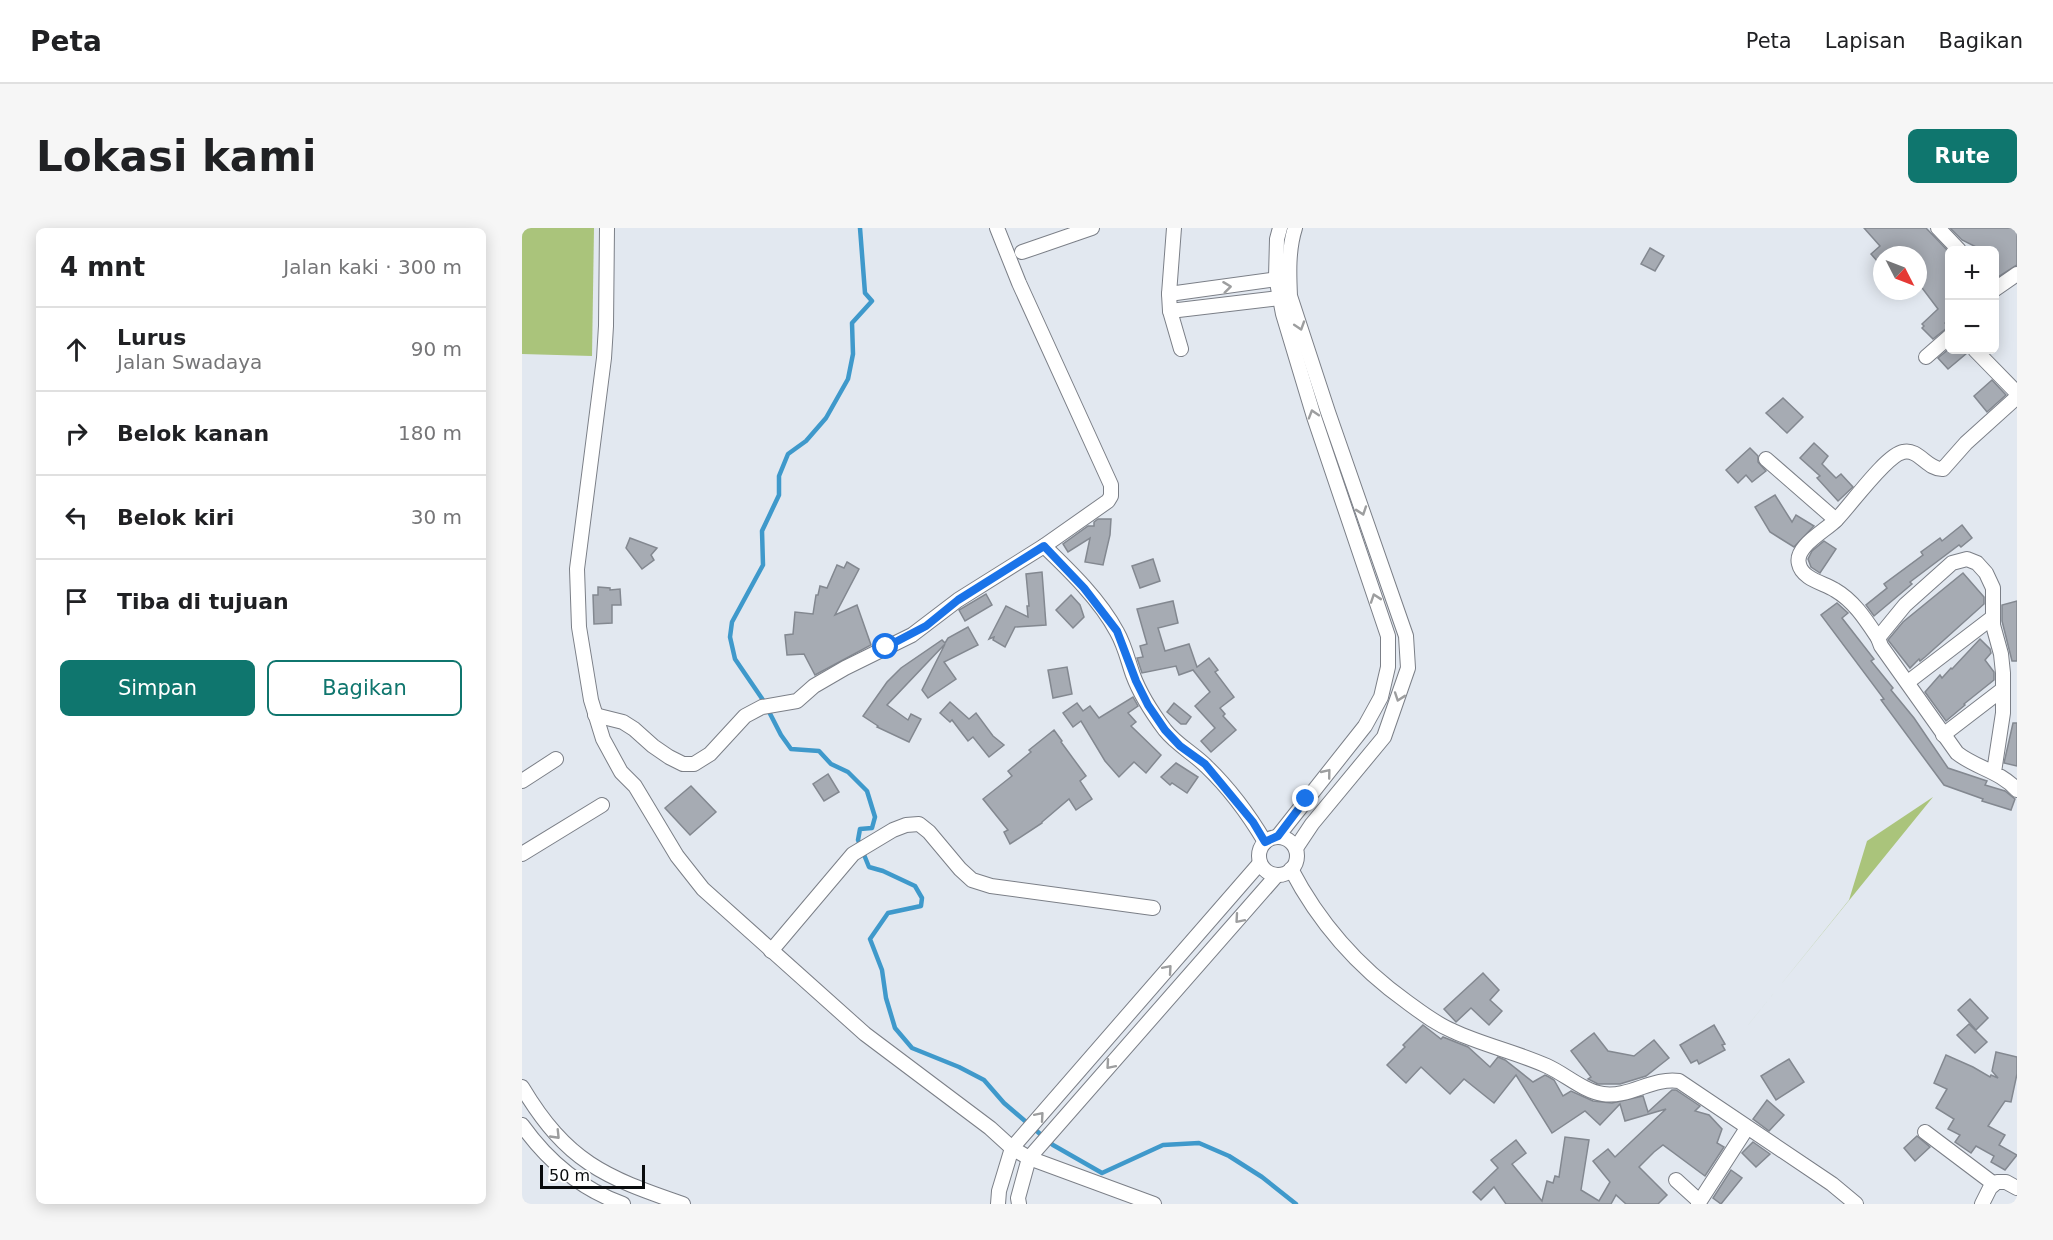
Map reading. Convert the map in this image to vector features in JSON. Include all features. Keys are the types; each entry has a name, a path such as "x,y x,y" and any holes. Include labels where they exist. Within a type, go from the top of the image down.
{"street":[{"path":"607,228 604,358 577,569 579,627 595,715 614,762 629,782 635,786 685,868 703,889 865,1034 990,1128 1012,1148 1029,1158 1154,1204"},
{"path":"595,715 623,722 669,757 683,764 694,764 710,754 745,716 762,707 796,701 844,668 912,635 958,600 1044,546 1108,501 1112,489 1019,283 997,228"},
{"path":"1022,252 1092,228"},
{"path":"1174,228 1169,294 1170,311 1181,349"},
{"path":"1280,228 1277,239 1285,297 1283,314 1314,417 1388,636 1388,667 1381,697 1365,726 1278,836 1265,842 1260,848 1260,863 1264,869 1278,875 1285,874 1296,863 1296,849 1312,824 1384,737 1408,668 1406,636 1328,412 1285,297"},
{"path":"1283,279 1294,228"},
{"path":"1941,229 1956,246"},
{"path":"1999,287 2017,274"},
{"path":"1169,294 1283,279"},
{"path":"1170,311 1285,297"},
{"path":"1926,357 1945,340"},
{"path":"1979,354 2017,395 1966,443 1943,469 1932,466 1913,452 1897,453 1836,520 1800,552 1799,565 1807,575 1835,590 1852,603 1943,735 1964,759 1994,772 2017,790"},
{"path":"1766,459 1836,520"},
{"path":"1044,546 1090,595 1117,631 1136,681 1148,705 1165,730 1180,746 1205,764 1253,822 1265,842"},
{"path":"1878,638 1899,612 1952,563 1963,559 1977,563 1990,580 1994,598 1993,617 2002,662 2001,728 1994,772"},
{"path":"1908,682 1993,617"},
{"path":"1943,735 2003,689"},
{"path":"522,781 556,759"},
{"path":"522,855 602,805"},
{"path":"771,951 853,854 893,830 906,825 919,824 929,832 972,880 991,886 1154,908"},
{"path":"1278,836 1286,838 1296,849"},
{"path":"998,1204 999,1191 1012,1148 1260,863"},
{"path":"1291,869 1304,894 1350,953 1382,984 1435,1023 1477,1042 1548,1066 1599,1093 1615,1094 1662,1081 1679,1080 1832,1184 1856,1204"},
{"path":"1019,1204 1018,1198 1029,1158 1278,875"},
{"path":"522,1087 551,1131 574,1153 599,1171 628,1185 683,1204"},
{"path":"522,1125 537,1145 560,1167 586,1186 623,1204"},
{"path":"1676,1180 1693,1201 1747,1128"},
{"path":"1925,1132 1994,1184"},
{"path":"1982,1204 1997,1182 2006,1182 2017,1188"}],"green space":[{"path":"522,228 594,228 592,356 522,354"},
{"path":"1933,797 1744,1030 1849,900 1867,841"}],"building":[{"path":"1864,228 1926,228 1945,248 1945,329 1933,339 1922,328 1924,326 1922,324 1938,309 1927,295 1927,246 1880,246"},
{"path":"1950,228 2017,228 2017,265 1999,276 1999,246 1974,246 1962,240"},
{"path":"1650,248 1664,256 1655,271 1641,264"},
{"path":"1945,352 1945,354 1966,354 1948,369 1938,358"},
{"path":"1992,380 2006,395 1987,412 1974,396"},
{"path":"1783,398 1803,417 1787,433 1766,413"},
{"path":"1814,443 1828,456 1822,464 1836,478 1841,474 1853,487 1838,501 1817,478 1820,476 1800,458"},
{"path":"1750,448 1758,456 1758,462 1766,471 1752,482 1746,475 1738,483 1726,470"},
{"path":"1775,495 1792,522 1796,515 1814,526 1794,547 1770,532 1755,507"},
{"path":"1098,519 1111,519 1103,565 1085,562 1090,538 1068,552 1063,544 1088,526 1094,526 1094,522"},
{"path":"1962,525 1972,538 1961,547 1959,545 1910,582 1912,584 1874,616 1866,605 1887,588 1884,584 1923,555 1921,552 1940,538 1942,541"},
{"path":"630,538 657,548 651,555 654,560 642,569 626,548"},
{"path":"1824,541 1836,549 1820,573 1811,567 1808,559 1812,551"},
{"path":"1153,559 1160,581 1140,588 1132,566"},
{"path":"847,562 859,569 835,615 857,605 871,645 815,675 804,654 787,655 785,635 793,634 795,612 813,614 820,586 827,588 837,565 844,568"},
{"path":"1042,572 1046,625 1015,627 1005,647 993,640 994,637 989,639 1006,606 1028,617 1026,574"},
{"path":"1963,573 1984,597 1984,604 1910,668 1888,640 1903,622"},
{"path":"598,587 610,588 610,590 620,589 621,605 612,605 612,623 594,624 593,595 598,595"},
{"path":"986,594 992,605 965,621 959,610"},
{"path":"1071,595 1080,605 1084,617 1073,628 1056,610"},
{"path":"1173,601 1178,623 1158,628 1165,651 1189,644 1197,667 1209,658 1218,670 1215,672 1234,697 1220,708 1225,714 1223,716 1236,730 1211,752 1201,741 1215,728 1195,706 1210,692 1193,670 1179,675 1176,666 1142,673 1137,658 1143,657 1140,646 1147,644 1137,609"},
{"path":"2017,601 2017,661 2012,661 2002,621 2002,605"},
{"path":"1837,603 1848,613 1842,618 1874,659 1871,661 1893,688 1891,690 1914,718 1948,768 1987,781 1985,785 2005,791 2015,799 2011,810 1944,785 1881,700 1884,699 1821,615"},
{"path":"968,627 978,645 944,662 956,679 928,698 922,690 945,644 887,705 908,720 911,714 921,719 909,742 877,727 863,716 887,682 901,668 942,640 945,643 948,638"},
{"path":"1980,639 1990,649 1991,653 1985,660 1994,672 1994,680 1946,721 1925,692 1940,675 1942,678 1952,669"},
{"path":"1067,667 1072,694 1053,698 1048,670"},
{"path":"1133,697 1138,706 1128,713 1136,722 1131,726 1161,755 1146,773 1134,762 1119,777 1105,761 1081,721 1073,727 1063,713 1077,703 1083,711 1090,706 1099,718"},
{"path":"950,702 969,719 976,713 993,736 1004,745 989,757 973,737 968,741 952,720 950,722 940,713"},
{"path":"1174,703 1191,717 1186,724 1181,724 1167,712"},
{"path":"2013,723 2017,723 2017,766 2004,763"},
{"path":"1054,730 1086,776 1080,781 1092,799 1076,810 1069,799 1042,823 1010,844 1004,832 1008,830 983,799 1012,776 1008,771"},
{"path":"1176,763 1198,777 1187,793 1172,783 1170,785 1161,777"},
{"path":"828,774 839,792 824,801 813,784"},
{"path":"691,786 716,812 690,835 665,808"},
{"path":"1483,973 1499,990 1490,1000 1502,1011 1489,1025 1471,1008 1456,1022 1444,1009"},
{"path":"1970,999 1988,1018 1976,1030 1958,1010"},
{"path":"1969,1024 1987,1042 1975,1053 1957,1035"},
{"path":"1423,1025 1441,1039 1443,1037 1468,1047 1490,1067 1498,1057 1533,1082 1545,1075 1549,1077 1554,1080 1563,1096 1571,1091 1593,1101 1612,1103 1643,1096 1648,1112 1672,1090 1676,1090 1700,1106 1695,1111 1709,1115 1722,1129 1717,1143 1724,1147 1705,1176 1663,1145 1654,1152 1639,1167 1667,1195 1658,1204 1626,1204 1616,1195 1611,1204 1506,1204 1494,1187 1481,1200 1473,1192 1498,1168 1491,1160 1516,1140 1526,1153 1512,1164 1542,1201 1547,1181 1553,1183 1555,1176 1559,1177 1565,1137 1589,1140 1581,1190 1599,1201 1610,1182 1593,1161 1608,1149 1615,1157 1666,1109 1625,1121 1620,1104 1600,1125 1585,1111 1552,1133 1516,1075 1494,1103 1464,1079 1450,1094 1421,1067 1406,1083 1387,1065"},
{"path":"1714,1025 1725,1044 1722,1045 1725,1050 1699,1064 1697,1060 1691,1063 1680,1045"},
{"path":"1594,1033 1608,1051 1634,1056 1654,1040 1669,1058 1646,1076 1620,1084 1598,1084 1588,1079 1591,1077 1571,1051"},
{"path":"1996,1052 2017,1057 2017,1074 2011,1102 2005,1101 1988,1126 2005,1135 1999,1145 2017,1155 2005,1170 1991,1162 1994,1156 1976,1146 1971,1153 1955,1142 1960,1135 1948,1129 1954,1119 1936,1108 1947,1089 1934,1083 1946,1055 1990,1077 1991,1075 1998,1078 1992,1071"},
{"path":"1789,1059 1804,1082 1776,1100 1761,1076"},
{"path":"1767,1100 1784,1115 1769,1131 1753,1119"},
{"path":"1917,1136 1930,1147 1915,1161 1904,1148"},
{"path":"1753,1142 1770,1154 1756,1167 1742,1153"},
{"path":"1731,1170 1742,1178 1721,1204 1713,1198"}],"waterway":[{"path":"860,228 865,293 872,301 852,323 853,354 848,379 826,418 806,441 788,454 779,476 779,495 762,531 763,565 732,622 730,637 735,659 763,700 791,749 819,751 831,764 848,772 867,791 875,817 872,828 860,829 858,840 869,867 915,886 922,898 921,906 888,913 870,939 882,970 886,998 895,1028 912,1048 984,1080 1004,1103 1053,1145 1102,1173 1163,1145 1199,1143 1229,1156 1262,1177 1296,1204"}],"route":[{"path":"886,647 912,635 958,600 1044,546 1073,575 1117,631 1133,675 1148,705 1165,730 1180,746 1205,764 1240,805 1265,842 1278,836 1306,799"}]}
